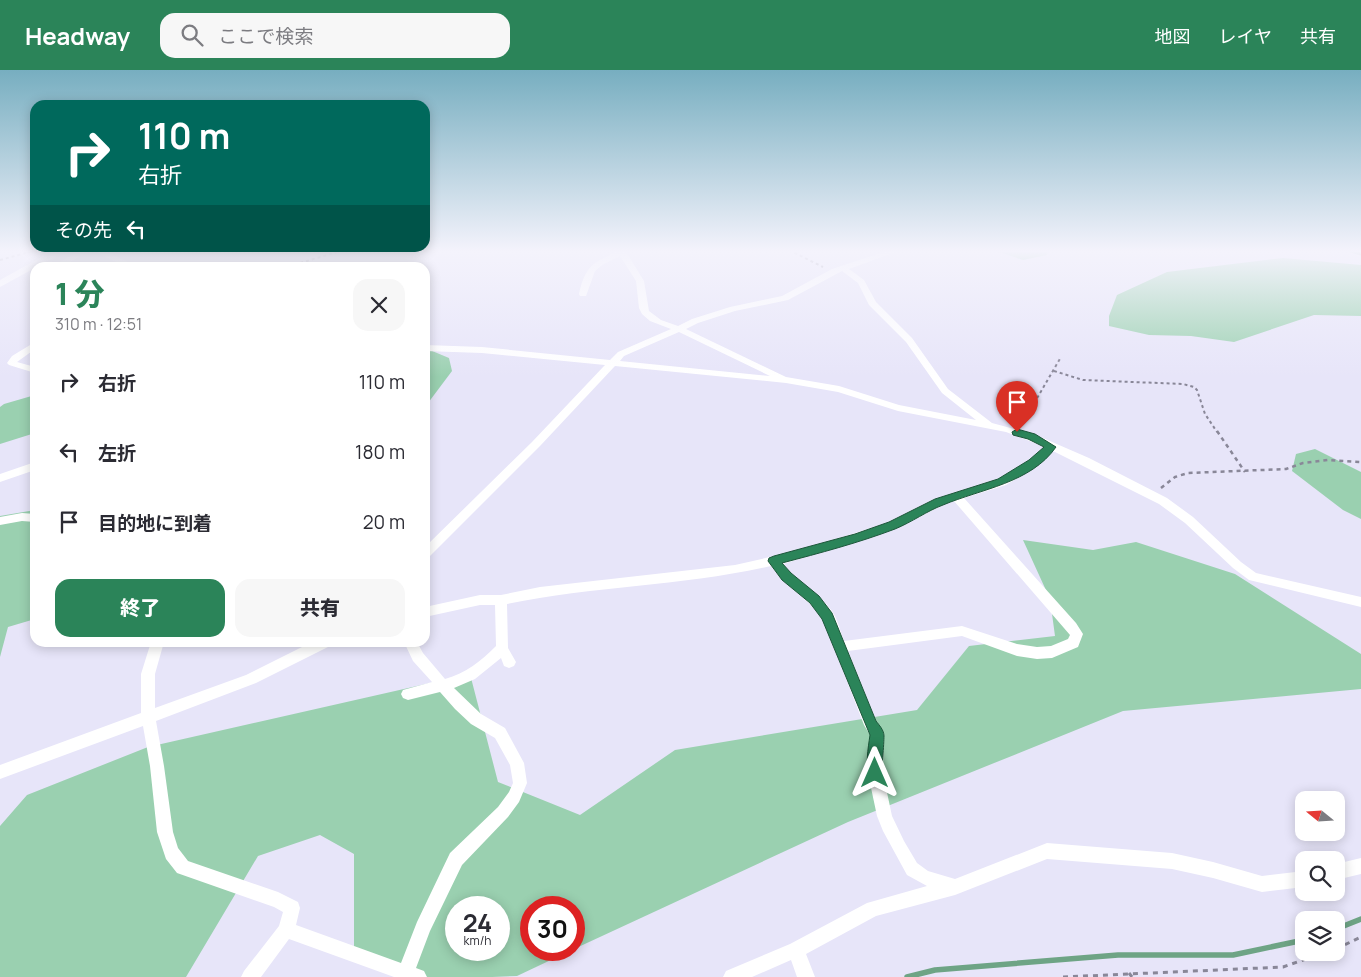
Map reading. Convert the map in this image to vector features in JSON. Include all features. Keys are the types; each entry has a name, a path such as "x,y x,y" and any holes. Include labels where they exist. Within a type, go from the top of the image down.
{"street":[{"path":"644,292 643,309 648,316 786,380"},
{"path":"430,549 536,444 620,354 695,321 734,309 784,298 795,292"},
{"path":"866,292 872,303 909,340 945,391 992,426"},
{"path":"30,348 15,358 12,363 30,368"},
{"path":"430,348 482,350 786,380 839,389 898,408 992,426 1032,436 1051,447 1085,461 1163,500 1189,520 1236,565 1253,577 1361,602"},
{"path":"430,611 480,600 501,600 540,592 734,570 774,561 857,538 894,525 939,502 1002,482 1033,463 1051,447"},
{"path":"0,478 30,468"},
{"path":"840,647 962,631 1017,650 1037,654 1052,652 1073,643 1077,634 1066,619 1042,595 957,497"},
{"path":"0,521 22,517 30,518"},
{"path":"774,561 786,577 814,600 828,616 871,725 877,734 874,752 878,789 897,845 915,872 955,888"},
{"path":"501,600 502,648 509,662"},
{"path":"156,647 148,674 148,717 157,766 162,817 172,853 183,867 278,900 292,908 286,930 250,977"},
{"path":"0,772 251,679 315,647"},
{"path":"286,930 412,975 423,928 456,859 503,812 514,797 520,783 517,763 500,733 476,719 418,657 413,647"},
{"path":"408,694 463,680 481,669 502,648"},
{"path":"732,977 796,950 873,909 955,888 1047,851 1172,861 1262,884 1295,880"},
{"path":"1345,870 1361,866"},
{"path":"796,950 806,977"}],"path":[{"path":"1017,432 1061,357"},
{"path":"1054,371 1083,380 1183,384 1194,387 1197,390 1205,414 1245,472"},
{"path":"1152,495 1175,477 1188,473 1286,469 1304,463 1328,460 1361,462"},
{"path":"1345,945 1361,937"},
{"path":"1063,977 1283,967 1300,961"}],"green space":[{"path":"1123,292 1361,292 1361,316 1314,315 1234,342 1191,336 1149,335 1109,326 1109,316 1117,295"},
{"path":"430,350 449,358 452,371 430,400"},
{"path":"30,396 30,435 0,444 0,407 4,404"},
{"path":"1315,449 1361,472 1361,519 1343,510 1292,471 1296,454"},
{"path":"30,511 30,620 8,627 0,657 0,516"},
{"path":"1023,540 1093,550 1136,542 1235,574 1361,654 1361,689 1123,711 848,822 585,944 585,896 520,896 520,961 549,961 517,976 411,977 354,950 354,854 320,835 258,856 186,977 0,977 0,826 27,795 148,747 470,674 498,782 580,815 675,750 917,710 969,646 1055,636 1050,599"}],"waterway":[{"path":"1345,925 1361,919"},
{"path":"907,977 935,970 1118,955 1233,955 1295,942"}],"route":[{"path":"875,773 874,752 877,734 871,725 828,616 814,600 786,577 774,561 857,538 894,525 916,512 939,502 1002,482 1033,463 1051,447 1032,436 1017,432"}]}
